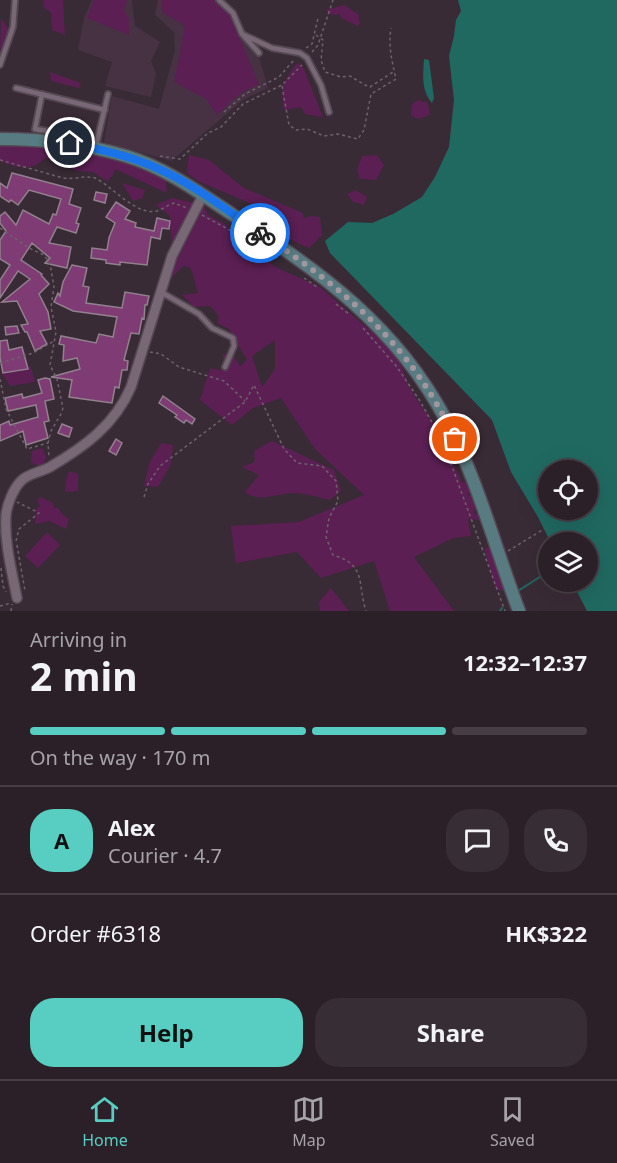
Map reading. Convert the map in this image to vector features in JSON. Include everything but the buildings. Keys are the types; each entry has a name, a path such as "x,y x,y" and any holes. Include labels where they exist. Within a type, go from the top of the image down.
{"main road":[{"path":"0,139 51,141 96,147 160,169 284,248 332,283 386,333 419,376 446,419 464,458 519,611"}],"street":[{"path":"17,598 6,528 6,514 11,498 21,480 49,468 100,432 111,421 126,398 172,256 203,195"}],"lane":[{"path":"0,65 13,27 15,0"},
{"path":"219,0 233,13 242,34 260,53"},
{"path":"242,34 272,48 300,53 307,58 321,85 329,112"},
{"path":"16,88 105,110"},
{"path":"42,94 35,129 79,136 96,147 108,94"},
{"path":"161,292 199,314 212,328 232,338 234,346 225,367"}],"path":[{"path":"160,156 180,159 208,133 221,127 243,104 282,86 318,45 333,0"},
{"path":"224,112 245,94 279,77 300,53 312,44 318,18"},
{"path":"282,86 289,125 296,130 307,129 324,136 338,134 358,139 364,130 371,94 396,79 389,40 392,28"},
{"path":"315,34 322,40 321,60 325,72 341,77 350,76 370,87 394,71"},
{"path":"0,160 73,180 94,178 146,211 157,211 174,203 262,247"},
{"path":"0,228 48,260 54,287 51,307 56,324 50,365 57,379 63,411 51,431 48,443 49,468"},
{"path":"298,272 321,291"},
{"path":"330,298 348,314"},
{"path":"357,322 397,367 443,441 505,611"},
{"path":"0,363 33,353 55,341"},
{"path":"143,350 161,354 179,367 224,381 245,402"},
{"path":"0,379 6,409 27,449 48,443"},
{"path":"144,497 148,484 159,466 245,402 254,386 284,449 297,463 322,466 336,481 338,501 329,518 326,537 333,555 347,559 358,572 366,611"},
{"path":"11,498 39,513 19,529 16,541 26,590 17,598"},
{"path":"499,557 544,529"},
{"path":"0,606 12,602 11,611"}],"shaded area":[{"path":"43,0 63,0 65,35 52,30 51,12 44,8"},
{"path":"92,0 132,0 135,26 160,42 151,61 156,74 151,97 105,86 112,62 78,50 84,18"},
{"path":"94,0 127,0 124,10 129,19 129,35 87,18"},
{"path":"158,0 225,0 236,12 259,57 268,88 244,99 171,161 104,142 112,96 159,109 175,50 174,32 155,15"},
{"path":"162,0 219,0 230,14 259,84 241,93 217,115 206,99 174,82 185,26 162,12"},
{"path":"458,0 617,0 617,611 587,611 577,592 598,592 598,532 546,532 540,520 598,520 598,460 538,460 538,517 511,472 492,420 330,253 325,241 348,222 372,223 393,214 422,197 435,177 449,147 454,100 449,56 456,20 461,11"},
{"path":"344,5 358,14 360,23 358,26 341,18 340,14 330,15 326,10"},
{"path":"1,18 9,29 10,49 0,58"},
{"path":"424,59 429,60 434,98 432,103 424,88"},
{"path":"298,62 304,69 323,117 305,114 301,107 284,110 282,95 284,84"},
{"path":"50,72 81,83 79,88 51,81"},
{"path":"418,100 428,103 430,114 421,118 411,115 412,104"},
{"path":"0,142 94,152 165,177 167,193 115,169 107,181 93,172 78,171 45,158 30,167 12,165 0,161"},
{"path":"189,155 209,160 244,188 303,213 304,218 320,217 322,235 309,248 282,236 252,204 198,181 187,173"},
{"path":"377,155 384,165 376,180 360,179 357,170 362,156"},
{"path":"122,183 145,190 143,198 133,201"},
{"path":"356,190 367,197 364,205 353,202 347,194"},
{"path":"172,198 203,205 208,215 226,225 230,235 242,228 244,247 257,249 275,267 320,287 396,353 412,392 442,436 462,483 468,481 472,491 467,495 474,496 477,506 473,513 481,515 481,520 468,519 471,536 453,538 414,557 454,611 390,611 374,561 321,578 297,552 236,563 231,526 299,522 364,495 315,449 281,398 253,408 232,425 200,400 210,368 224,371 223,354 233,355 240,366 247,360 229,329 217,323 219,316 210,306 194,307 182,295 198,293 191,268 183,266 168,282 172,247 170,216 156,205","holes":["275,340 275,369 262,387 252,356"]},
{"path":"12,365 31,367 35,382 10,386 1,372"},
{"path":"272,441 334,470 341,491 330,500 297,493 256,497 245,492 259,475 242,467 255,462 254,451"},
{"path":"161,443 173,445 171,464 158,487 144,486 149,464"},
{"path":"42,448 46,457 43,467 31,461 32,451"},
{"path":"69,471 78,474 78,491 65,492"},
{"path":"40,497 53,503 54,508 58,508 69,519 66,529 49,521 35,524 36,508 40,506 37,501"},
{"path":"47,532 60,545 38,568 25,556"},
{"path":"484,547 493,549 505,583 503,590 496,590"},
{"path":"331,588 349,611 320,611 319,602"}],"waterway":[{"path":"518,591 538,578"}],"way so far":[{"path":"260,233 332,283 386,333 419,376 446,419 455,439"}],"route":[{"path":"70,143 126,156 160,169 189,185 260,233"}]}
